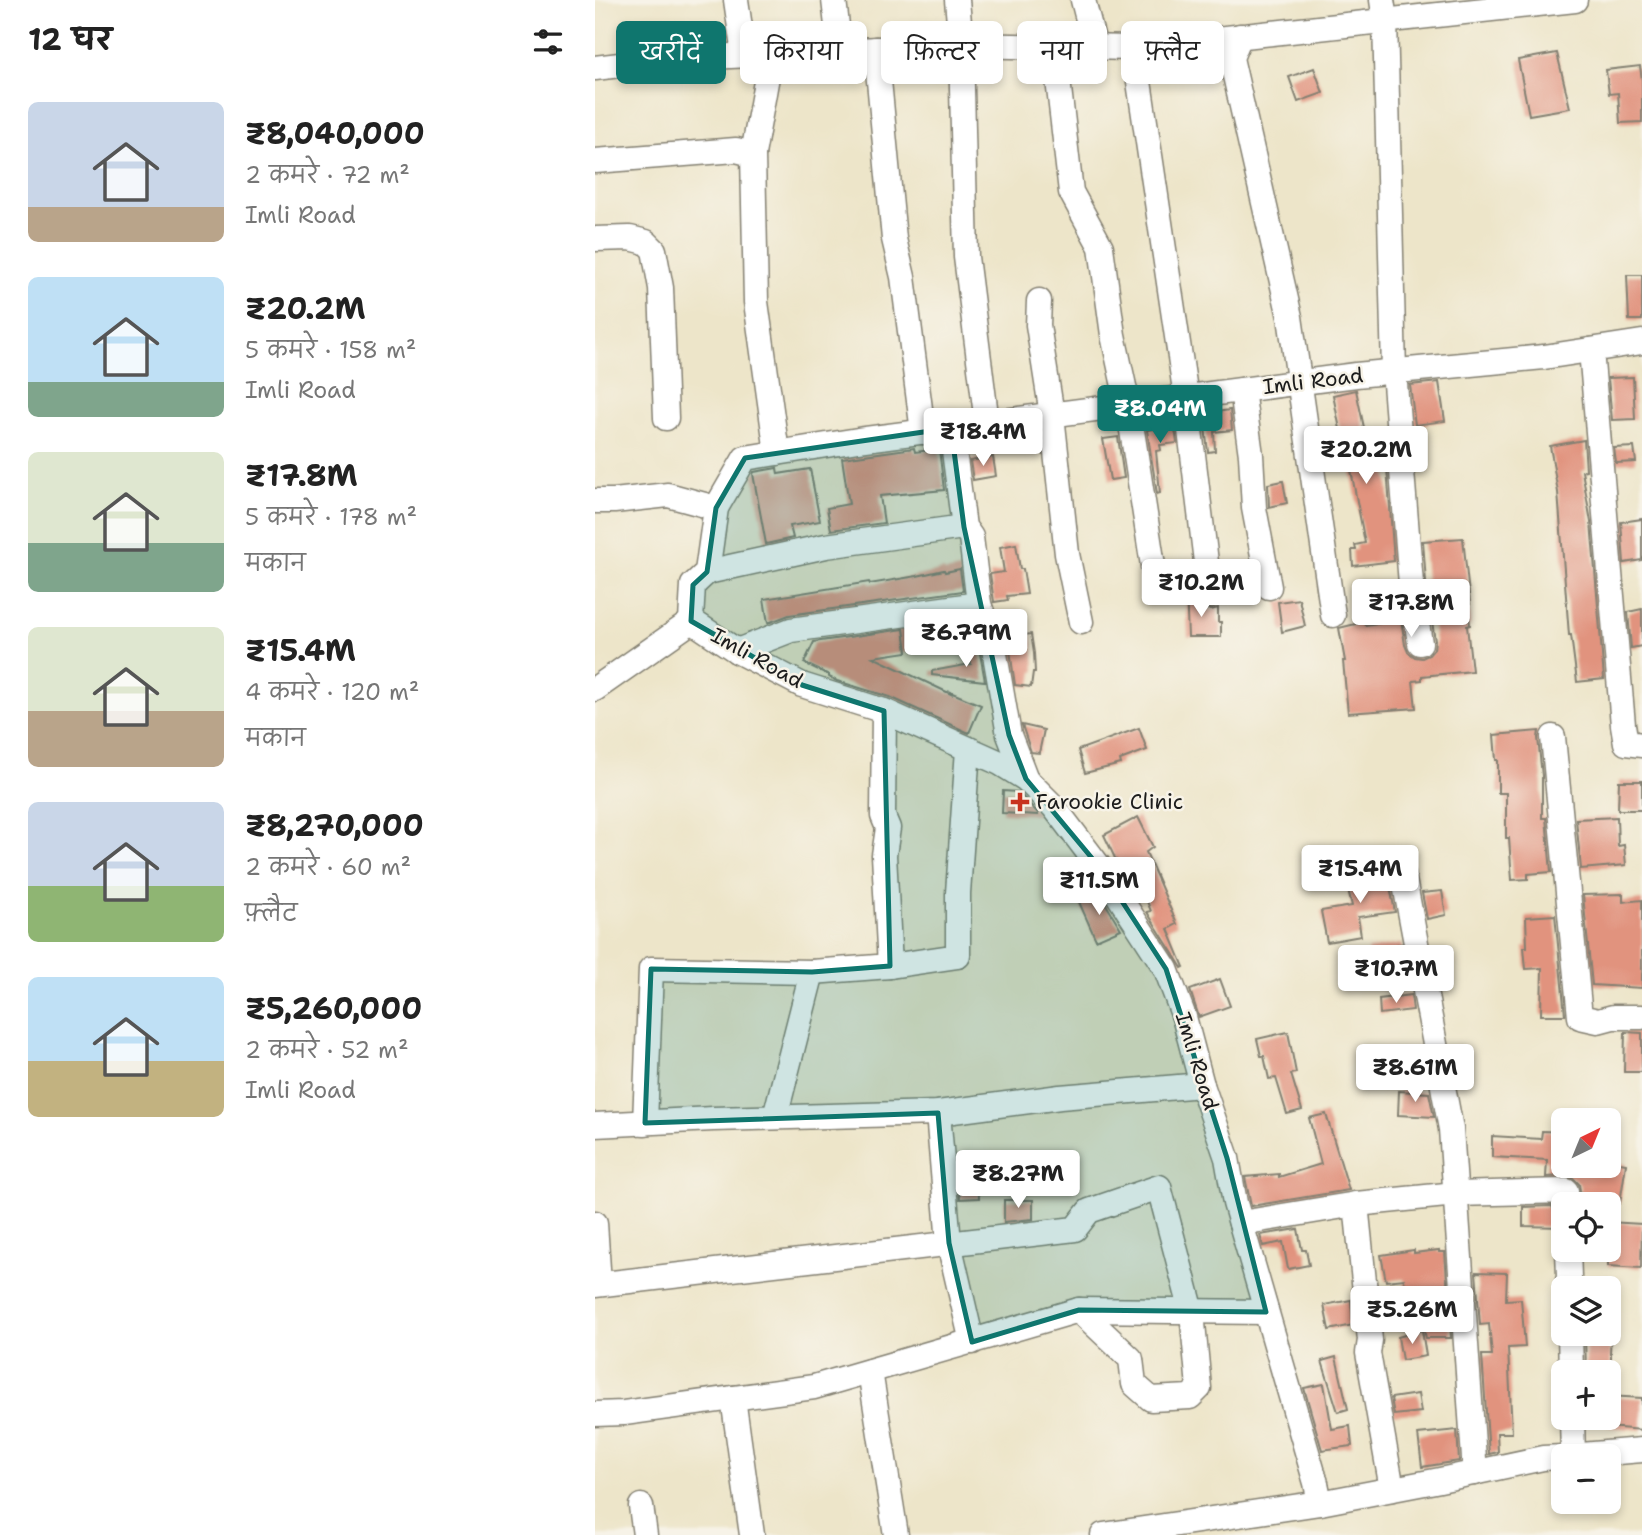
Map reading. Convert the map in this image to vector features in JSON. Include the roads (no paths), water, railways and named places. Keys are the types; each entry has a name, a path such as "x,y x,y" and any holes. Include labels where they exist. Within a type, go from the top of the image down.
{"street":[{"path":"736,0 740,28"},
{"path":"834,0 836,21"},
{"path":"957,0 959,21"},
{"path":"1083,0 1088,21"},
{"path":"1224,38 1384,10 1575,0"},
{"path":"1384,10 1394,371 1411,584 1420,643"},
{"path":"1240,36 1231,58 1290,317 1333,615"},
{"path":"876,49 894,239 903,277 923,432"},
{"path":"867,50 881,49"},
{"path":"595,68 669,59 740,55"},
{"path":"766,84 753,154 756,302 777,453"},
{"path":"962,84 966,257 987,423"},
{"path":"1058,84 1071,192 1101,247 1113,335 1128,405 1156,585"},
{"path":"1139,84 1186,397 1210,595"},
{"path":"595,161 736,150 753,154"},
{"path":"595,239 631,237 646,242 654,250 661,288 666,418"},
{"path":"1038,301 1038,325 1052,415 1067,554 1081,622"},
{"name":"Imli Road","path":"691,621 693,585 707,572 716,509 745,458 1300,382 1544,357 1642,342"},
{"path":"1591,350 1623,725 1626,743 1642,745"},
{"path":"1242,390 1251,455 1254,508 1269,587"},
{"path":"951,428 964,527 971,537 979,604 993,643 1009,735 1025,779"},
{"path":"595,501 614,502 668,495 716,509"},
{"path":"707,572 826,546 964,527"},
{"path":"737,651 791,630 979,604"},
{"name":"Imli Road","path":"691,621 737,651 801,685 884,711 1000,763 1025,779 1055,807 1101,869 1166,969 1185,1017 1202,1085 1227,1158 1235,1203 1320,1503"},
{"name":"Imli Road","path":"595,689 691,621"},
{"path":"884,711 883,816 888,828 884,855 890,966"},
{"path":"1553,737 1580,1017 1598,1021 1613,1017 1642,1017"},
{"path":"645,1122 651,970 812,972 890,966 958,956 958,894 968,749"},
{"path":"1403,874 1451,1129 1475,1473"},
{"path":"775,1117 812,972"},
{"path":"595,1125 938,1113 1060,1097 1202,1085"},
{"path":"938,1113 949,1243 972,1342"},
{"path":"595,1223 597,1284 1075,1229 1089,1211 1159,1187 1192,1311 1199,1388 1191,1397 1150,1399 1134,1384 1131,1359 1079,1311"},
{"path":"1241,1223 1356,1204 1456,1194 1566,1192"},
{"path":"1356,1204 1370,1340 1368,1353 1392,1489"},
{"path":"595,1414 814,1387 1079,1311 1266,1312"},
{"path":"870,1371 896,1535"},
{"path":"733,1398 752,1535"},
{"path":"1621,1452 1642,1450"},
{"path":"1103,1535 1320,1503 1551,1458"},
{"path":"641,1506 645,1535"}],"place":[{"name":"Farookie Clinic","path":"1020,802"}]}
